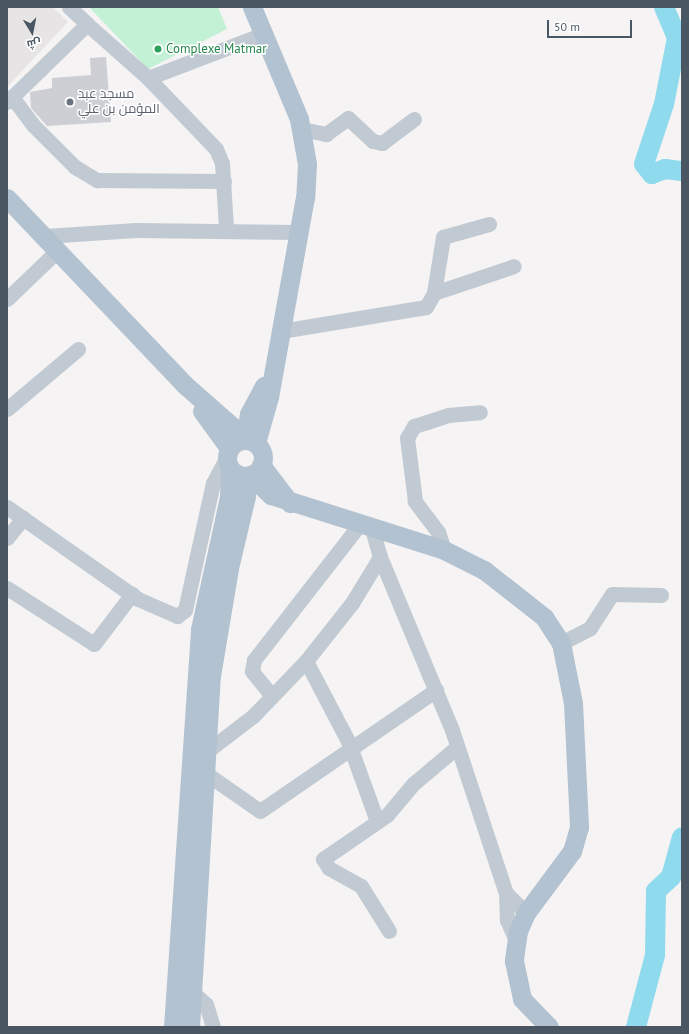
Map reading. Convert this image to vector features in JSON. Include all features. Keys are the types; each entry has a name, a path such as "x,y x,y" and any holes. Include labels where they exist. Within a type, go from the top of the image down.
{"main road":[{"path":"196,771 206,752 214,654 228,535 229,497 243,457 249,414 272,368 281,331 298,232 307,164 302,129 252,7"},
{"path":"7,198 45,236 185,385 235,428 243,457 270,495 290,503 444,550 484,570 544,617 561,644 573,703 579,827 572,851 526,913 516,940 517,987 529,1008 549,1027"},
{"path":"174,1027 187,921 196,771 200,629 228,535"},
{"path":"187,921 192,992 190,1027"}],"street":[{"path":"69,7 148,78 216,149 224,181 226,230"},
{"path":"87,24 9,100 70,162 97,180 224,181"},
{"path":"148,78 263,34"},
{"path":"302,129 326,134 348,118 373,141 382,143 414,119"},
{"path":"281,331 410,312 429,304 434,293 445,234 489,224"},
{"path":"45,236 226,230 298,232"},
{"path":"7,299 58,250"},
{"path":"434,293 514,266"},
{"path":"7,409 78,349"},
{"path":"444,550 438,532 415,501 407,438 414,426 448,415 480,412"},
{"path":"7,507 152,608 177,616 183,613 213,484 243,457"},
{"path":"7,538 23,518"},
{"path":"272,696 252,671 254,660 366,527 436,690 457,747 506,893 507,920 516,940"},
{"path":"206,752 272,696 306,661 352,603 380,557"},
{"path":"7,588 94,644 132,594"},
{"path":"561,644 590,628 612,594 661,595"},
{"path":"306,661 350,748 377,821"},
{"path":"196,771 258,812 436,690"},
{"path":"389,931 361,886 323,862 326,856 377,821 413,784 457,747"},
{"path":"506,893 526,913"},
{"path":"192,992 206,1004 213,1027"}],"shaded area":[{"path":"7,7 53,7 68,22 7,87"}],"green space":[{"name":"Complexe Matmar","path":"89,7 218,7 227,29 148,69"}],"building":[{"name":"مسجد عبد المؤمن بن علي","path":"106,57 111,122 47,126 31,108 30,92 52,88 52,78 91,75 90,58"}],"waterway":[{"path":"664,7 677,38 664,104 644,164 652,174 665,169 682,171"},
{"path":"636,1027 655,955 656,891 671,877 682,837"}],"place":[{"name":"Complexe Matmar","path":"158,49"},
{"name":"مسجد عبد المؤمن بن علي","path":"70,102"}]}
